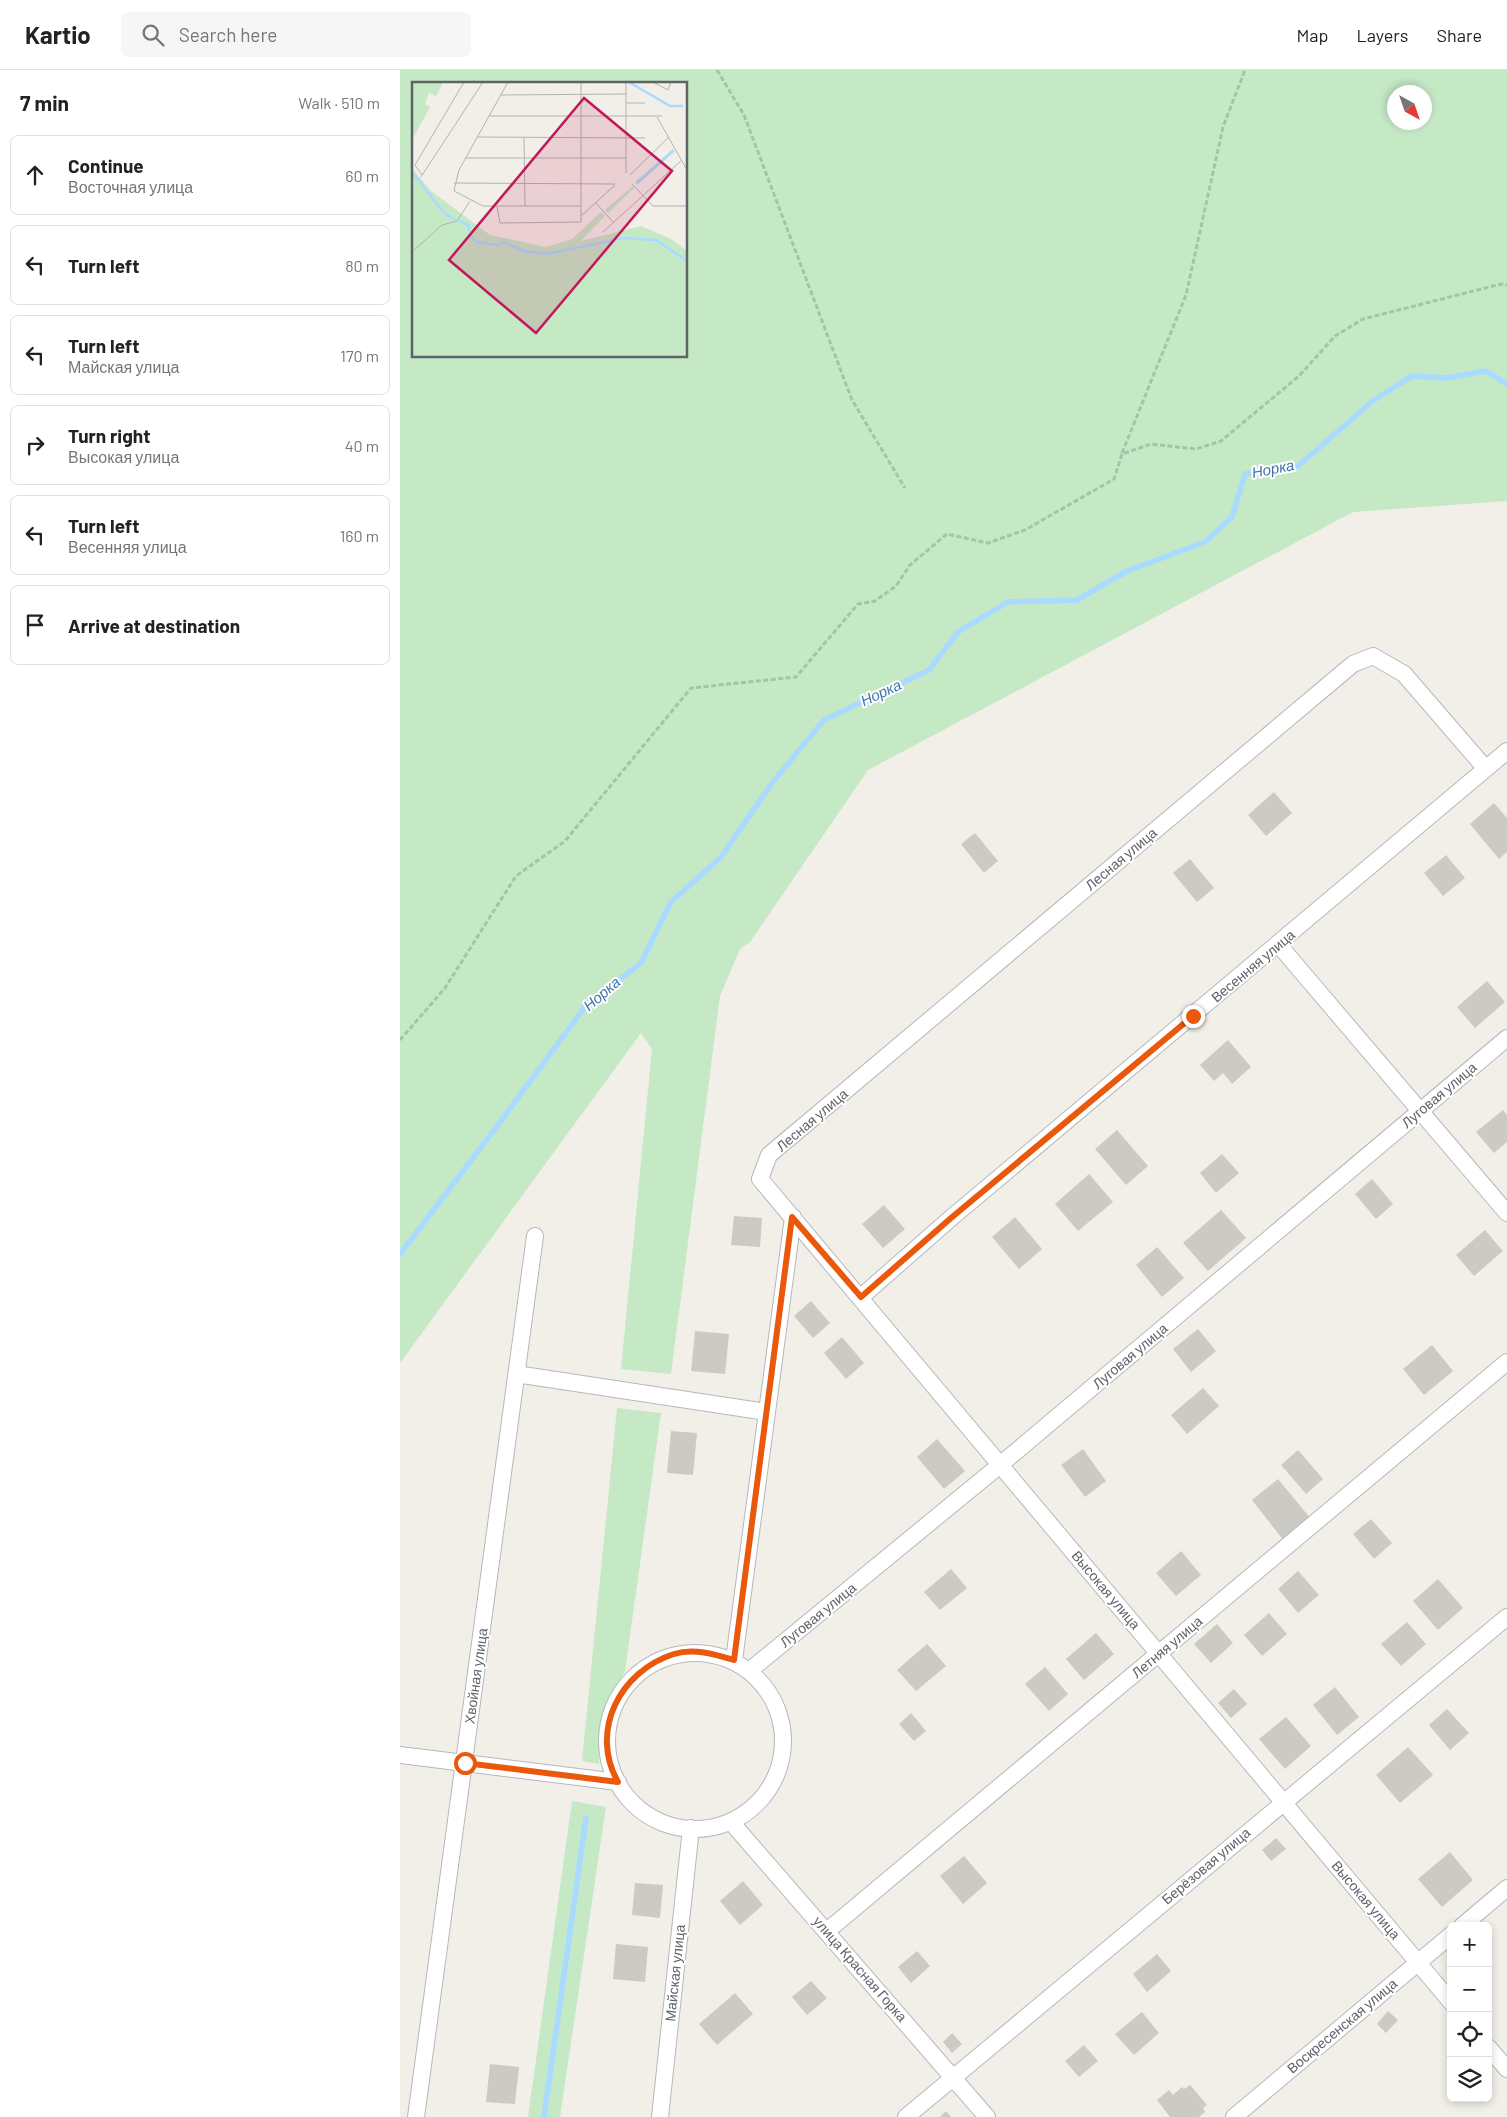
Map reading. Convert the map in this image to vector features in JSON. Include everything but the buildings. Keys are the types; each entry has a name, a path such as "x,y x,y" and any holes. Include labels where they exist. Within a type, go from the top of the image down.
{"street":[{"name":"Лесная улица","path":"760,1179 770,1155 1354,664 1373,656 1404,674 1486,769"},
{"name":"Весенняя улица","path":"861,1297 966,1206 1507,751"},
{"path":"1278,944 1507,1213"},
{"name":"Луговая улица","path":"749,1671 1000,1465 1507,1038"},
{"name":"Высокая улица","path":"760,1179 1447,1997"},
{"path":"734,1660 792,1217"},
{"name":"Хвойная улица","path":"416,2117 535,1236"},
{"name":"Летняя улица","path":"827,1931 1507,1362"},
{"path":"516,1374 766,1412"},
{"name":"Берёзовая улица","path":"906,2117 1507,1617"},
{"path":"705,1652 734,1660 749,1671 758,1677 776,1701 784,1729 783,1757 773,1784 755,1806 731,1822 704,1829 675,1828 649,1817 626,1797 612,1771 606,1742 611,1712 625,1686 648,1666 675,1654 705,1652"},
{"path":"400,1754 618,1782"},
{"name":"улица Красная Горка","path":"731,1822 987,2117"},
{"name":"Майская улица","path":"660,2117 690,1828"},
{"path":"1467,1922 1507,1888"},
{"name":"Воскресенская улица","path":"1234,2117 1447,1938"},
{"path":"1492,2052 1507,2069"}],"path":[{"path":"717,70 744,115 852,400 905,488"},
{"path":"400,1040 445,988 516,876 565,840 692,688 796,677 858,604 875,601 896,586 910,565 947,534 988,543 1025,530 1114,479 1122,454 1186,296 1223,127 1245,70"},
{"path":"1122,454 1151,444 1196,450 1221,441 1299,376 1335,336 1363,319 1501,284 1507,285"}],"green space":[{"path":"400,70 1507,70 1507,501 1353,512 868,770 750,942 740,949 720,996 671,1374 621,1369 652,1049 641,1033 400,1363"},
{"path":"617,1408 661,1413 625,1671 607,1703 600,1735 599,1764 582,1761"},
{"path":"572,1801 606,1807 560,2117 528,2117"}],"waterway":[{"name":"Норка","path":"400,1254 587,1004 641,963 671,902 721,857 772,783 824,720 929,670 958,632 1008,602 1077,600 1127,571 1205,542 1232,517 1245,474 1298,466 1374,400 1412,376 1446,378 1486,371 1507,384"},
{"path":"544,2117 586,1818"}],"route":[{"path":"465,1763 618,1782 612,1771 606,1742 611,1712 625,1686 648,1666 675,1654 705,1652 734,1660 792,1217 861,1297 951,1218 1193,1016"}]}
